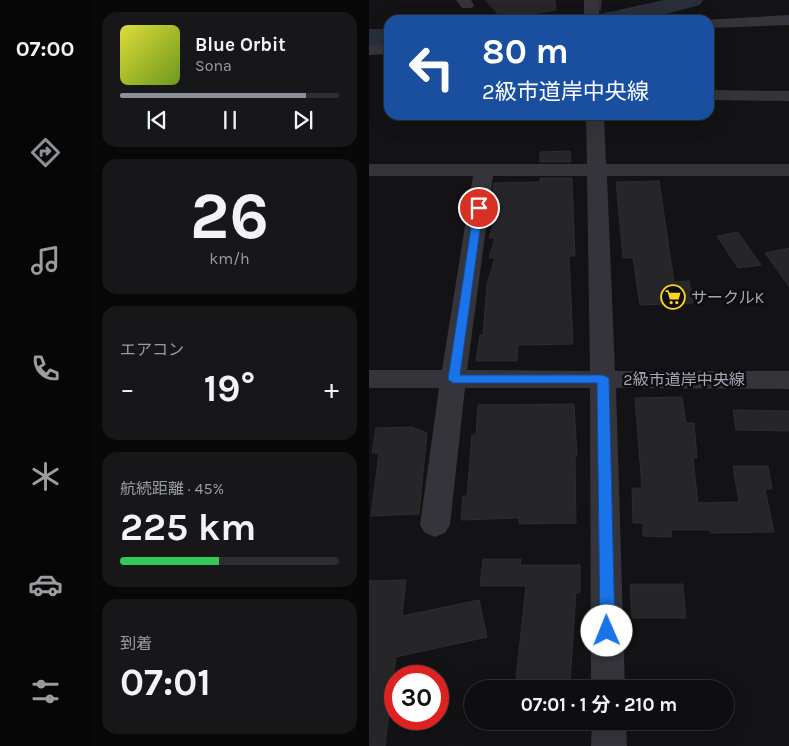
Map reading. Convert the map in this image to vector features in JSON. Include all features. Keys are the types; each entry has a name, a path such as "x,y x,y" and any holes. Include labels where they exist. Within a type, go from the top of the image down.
{"street":[{"path":"591,0 592,15"},
{"path":"714,23 789,20"},
{"path":"369,50 384,48"},
{"path":"714,95 789,96"},
{"path":"595,120 603,378 608,680"},
{"path":"369,170 789,170"},
{"path":"435,525 453,379 484,170"},
{"name":"2級市道岸中央線","path":"369,379 603,378 789,380"},
{"path":"609,730 609,746"}],"building":[{"path":"485,0 555,0 556,10 527,15 499,15"},
{"path":"570,151 571,162 540,162 540,152"},
{"path":"540,178 572,178 575,256 569,256 573,344 518,345 517,361 476,361 480,335 483,335 487,284 495,258 489,258 495,238 489,238 495,219 492,219 497,201 492,201 494,183 540,182"},
{"path":"659,181 674,282 689,281 693,303 640,305 633,258 623,258 616,182"},
{"path":"738,232 761,265 738,268 717,236"},
{"path":"790,248 790,288 765,253"},
{"path":"682,397 686,423 694,423 697,458 693,458 698,503 739,502 733,466 768,466 772,489 765,489 774,532 711,533 710,530 671,530 672,537 643,536 643,523 633,523 632,488 642,488 635,398"},
{"path":"574,404 577,456 575,456 576,523 519,524 519,518 461,520 463,496 467,496 472,435 476,435 478,405"},
{"path":"733,410 790,411 790,431 736,430"},
{"path":"412,427 427,433 419,514 371,516 379,453 372,453 376,428"},
{"path":"483,559 521,559 520,565 580,565 580,593 576,593 570,680 516,679 526,586 480,586"},
{"path":"406,580 402,616 479,600 487,637 396,657 395,665 384,665 384,730 387,730 385,746 369,746 369,581"},
{"path":"630,584 683,584 686,618 632,618"}],"waterway":[{"path":"600,0 600,10"},
{"path":"631,15 691,0"},
{"path":"369,37 384,37"}],"place":[{"name":"サークルK","path":"673,297"}],"route":[{"path":"479,208 453,379 603,378 607,631"}]}
